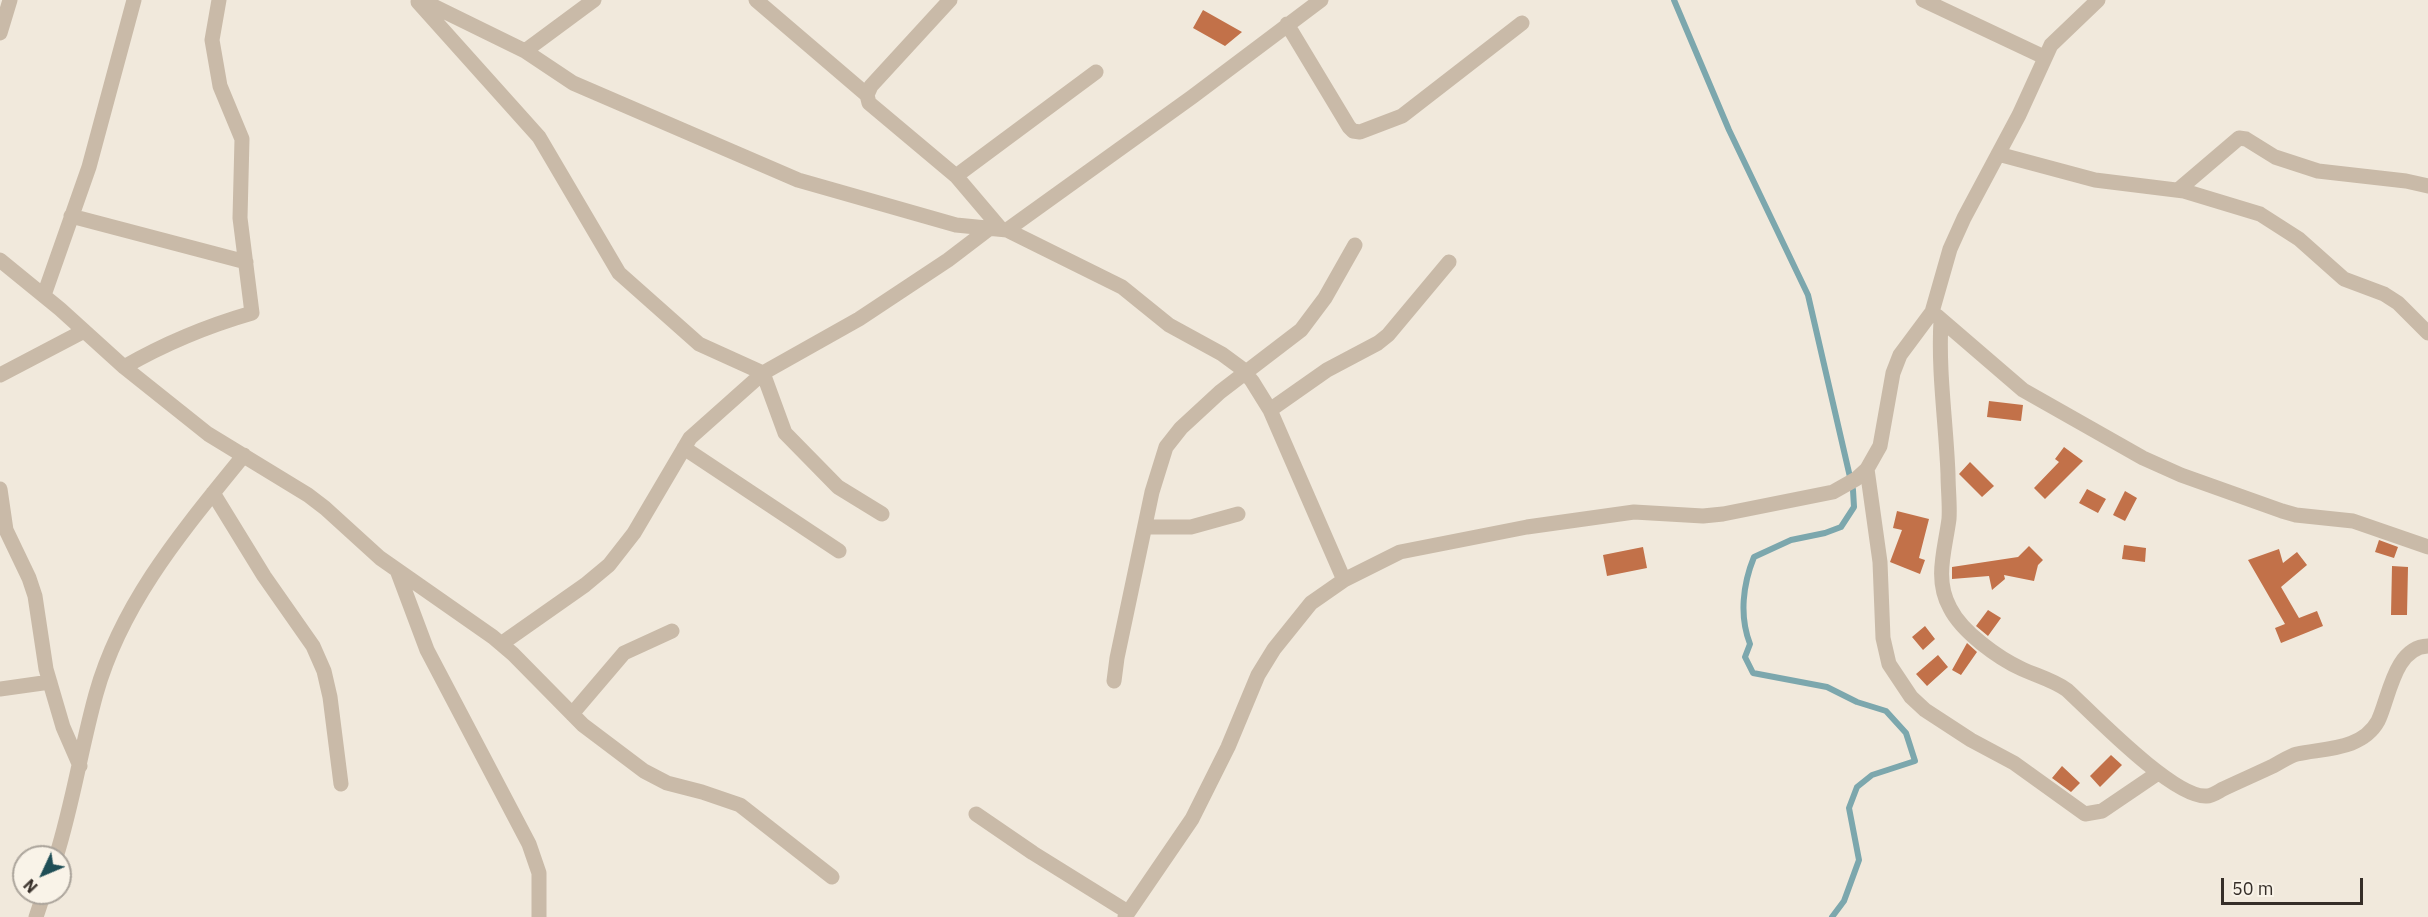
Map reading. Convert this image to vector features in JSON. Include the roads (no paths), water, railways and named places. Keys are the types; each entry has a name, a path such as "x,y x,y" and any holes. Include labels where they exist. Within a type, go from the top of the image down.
{"street":[{"path":"0,33 10,0"},
{"path":"44,295 89,167 134,0"},
{"path":"124,367 158,348 225,321 252,313 240,218 242,138 220,86 212,40 219,0"},
{"path":"416,0 540,137 619,273 699,344 763,373 785,433 838,487 882,514"},
{"path":"421,0 525,51 573,83 798,180 956,225 999,229 1122,287 1169,325 1222,354 1246,374 1270,410 1344,580"},
{"path":"525,51 594,0"},
{"path":"756,0 867,95 869,103 956,176 999,229"},
{"path":"867,95 871,86 950,0"},
{"path":"501,644 585,585 609,565 634,533 690,438 763,373 859,319 999,229 1192,97 1321,0"},
{"path":"1923,0 2044,57"},
{"path":"2098,0 2051,45 2019,115 1950,249 1936,316 1947,448 1949,518 1940,564 1944,593 1950,609 1964,627 1994,654 2021,669 2058,683 2067,690 2158,774 2190,792 2206,796 2293,755 2349,746 2369,732 2378,721 2389,686 2398,669 2411,653 2421,646 2428,646"},
{"path":"1287,24 1348,127 1360,132 1402,116 1522,23"},
{"path":"956,176 1096,72"},
{"path":"2178,190 2239,138 2246,139 2282,160 2318,171 2406,181 2428,186"},
{"path":"1998,154 2095,180 2178,190 2260,214 2299,239 2344,279 2384,294 2398,303 2428,333"},
{"path":"71,216 246,262"},
{"path":"1114,681 1116,658 1152,492 1166,447 1181,428 1220,392 1301,330 1325,298 1355,245"},
{"path":"0,260 44,295 124,367 208,434 325,508 380,558 501,644 583,726 644,771 667,783 740,805 832,877"},
{"path":"1270,410 1327,370 1388,336 1449,262"},
{"path":"976,814 1127,915 1192,819 1228,747 1258,675 1274,649 1311,603 1344,580 1400,552 1527,527 1634,512 1703,516 1723,514 1833,492 1856,479 1867,469 1880,446 1893,373 1900,355 1936,316"},
{"path":"1936,316 2023,390 2153,462 2181,475 2283,511 2296,515 2353,520 2428,547"},
{"path":"0,375 84,331"},
{"path":"684,448 839,551"},
{"path":"60,845 69,818 96,693 137,598 171,545 244,455"},
{"path":"1867,469 1880,562 1882,638 1889,664 1911,697 1925,710 1971,740 2014,763 2085,814 2102,811 2158,774"},
{"path":"0,489 8,539 29,578 35,596 46,669 63,727 80,766"},
{"path":"213,493 264,576 313,646 324,671 330,697 341,784"},
{"path":"1145,527 1191,527 1238,514"},
{"path":"397,570 427,650 529,844 539,873 539,917"},
{"path":"572,714 624,653 672,631"},
{"path":"0,689 50,682"}],"waterway":[{"path":"1674,0 1729,130 1808,295 1853,490 1854,507 1841,527 1791,540 1754,557 1747,578 1744,600 1744,622 1750,644 1745,657 1753,673 1827,687 1857,702 1886,711 1906,733 1915,761 1872,775 1857,787 1849,808 1859,860 1844,901 1832,917"}]}
